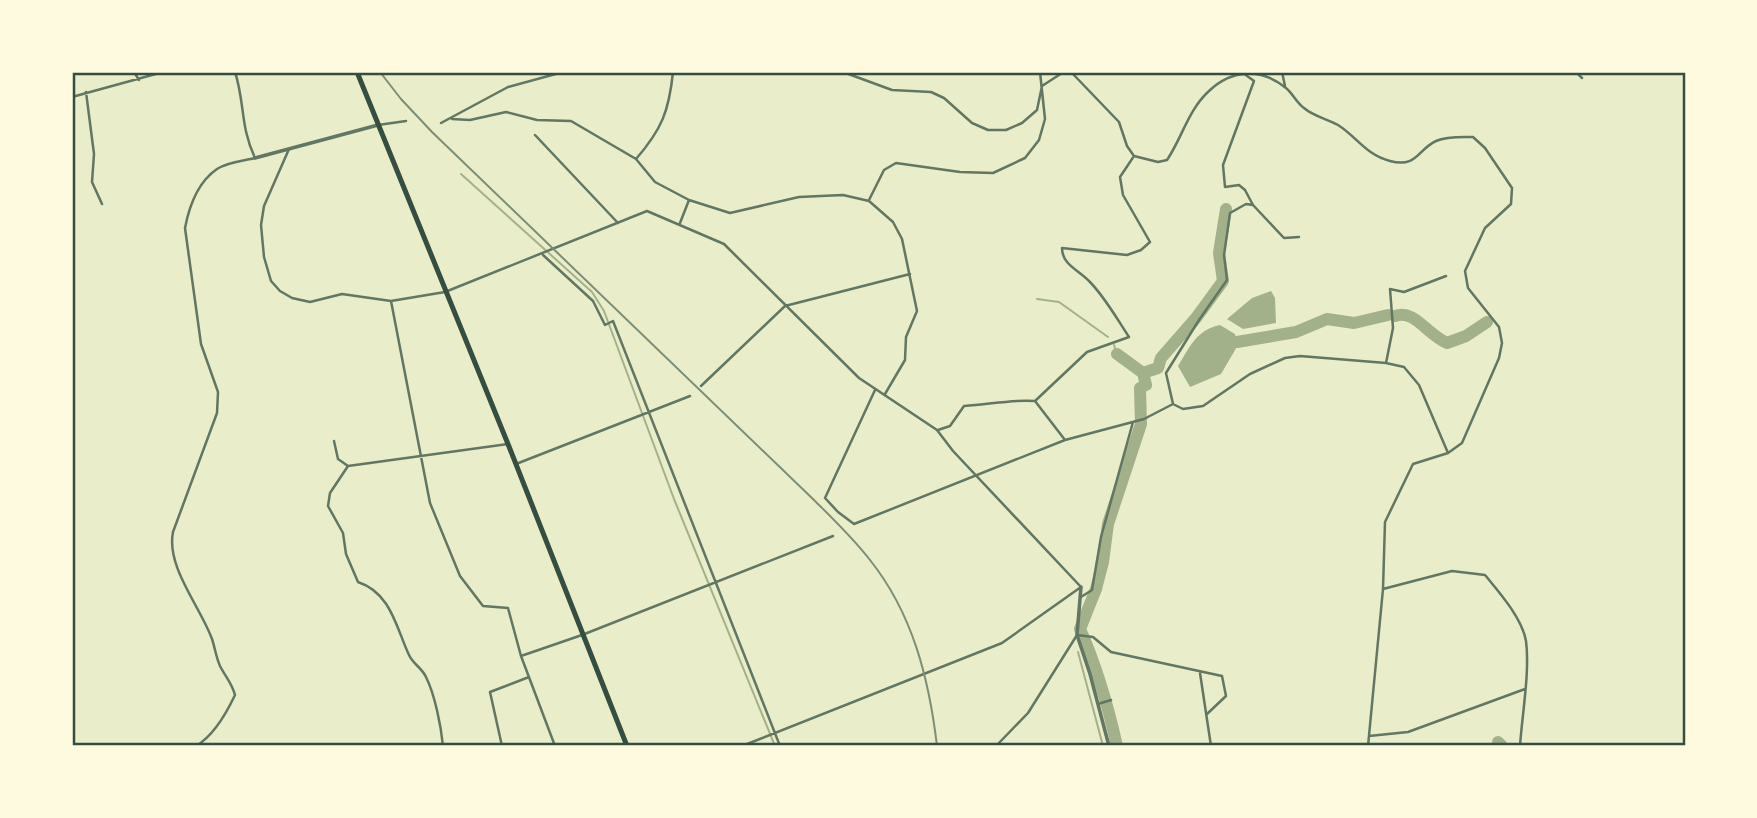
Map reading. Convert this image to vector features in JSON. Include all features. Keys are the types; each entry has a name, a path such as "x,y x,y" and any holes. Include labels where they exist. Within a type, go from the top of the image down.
{"highway":[{"path":"357,72 627,746"}],"street":[{"path":"134,72 139,80"},
{"path":"72,97 163,72"},
{"path":"235,72 241,90 246,140 255,158"},
{"path":"441,123 508,87 562,72"},
{"path":"636,159 652,141 670,104 673,72"},
{"path":"843,72 892,90 908,93 931,92 944,98 972,123 988,130 1006,130 1022,123 1037,110 1042,86 1062,73 1072,73 1119,122 1127,146 1134,156 1158,162 1167,160 1184,124 1209,91 1229,78 1243,73 1260,73 1286,88 1305,109 1339,126 1361,146 1394,163 1411,162 1436,141 1457,137 1474,138 1485,148 1512,188 1511,204 1485,228 1465,271 1468,288 1499,327 1502,343 1499,358 1462,443 1448,453 1413,464 1385,522 1383,589 1368,746"},
{"path":"869,201 884,170 896,163 960,172 993,173 1025,158 1039,140 1045,120 1040,72"},
{"path":"1282,72 1286,88"},
{"path":"1576,72 1582,78"},
{"path":"1243,73 1254,80 1223,165 1225,187 1239,185 1253,205 1284,238 1299,237"},
{"path":"86,92 94,154 92,182 102,204"},
{"path":"452,119 470,120 506,112 537,120 571,121 636,159 655,182 689,200 730,213 799,197 843,195 869,201 892,222 902,239 917,311 906,337 905,360 885,394"},
{"path":"196,746 203,742 229,708 235,695 232,684 219,664 212,638 174,560 170,545 217,413 218,402 218,391 201,344 185,228 188,209 202,183 217,169 378,125 406,121"},
{"path":"535,135 618,223"},
{"path":"289,149 264,206 261,225 264,257 271,281 279,291 292,298 310,302 342,294 391,301 445,292 647,211 724,244 859,378 937,430 1081,587 1076,618 1077,635 1109,746"},
{"path":"1035,401 1087,352 1129,337 1089,280 1075,271 1062,255 1062,248 1127,256 1141,250 1150,242 1123,195 1120,177 1134,156"},
{"path":"680,224 689,200"},
{"path":"1173,404 1166,373 1227,280 1224,255 1230,213 1245,204 1253,205"},
{"path":"543,254 593,301 605,325 613,321 780,746"},
{"path":"701,386 785,306 910,274"},
{"path":"1386,363 1393,328 1390,289 1404,292 1446,276"},
{"path":"391,301 430,503 460,576 483,606 508,608 521,656 555,746"},
{"path":"1173,404 1183,409 1203,406 1250,374 1285,358 1300,356 1386,363 1404,367 1419,385 1448,453"},
{"path":"875,390 825,498 854,524 1065,440 1144,419 1173,404"},
{"path":"516,464 690,396"},
{"path":"937,430 950,426 964,406 997,405 1015,399 1035,401 1065,440"},
{"path":"1081,597 1092,590 1101,537 1134,422"},
{"path":"334,441 338,459 348,466 508,444"},
{"path":"348,466 330,493 328,506 343,533 346,554 358,582 372,586 384,599 410,658 426,675 441,728 443,746"},
{"path":"521,656 582,635 833,536"},
{"path":"1383,589 1452,571 1485,575 1510,606 1525,639 1525,689 1520,746"},
{"path":"742,746 1002,643 1081,587"},
{"path":"1077,635 1092,637 1111,652 1222,676 1226,696 1207,714"},
{"path":"996,746 1028,713 1077,635"},
{"path":"1200,673 1211,746"},
{"path":"502,746 490,692 529,677"},
{"path":"1369,736 1408,732 1525,689"},
{"path":"1098,704 1110,700"}],"shaded area":[{"path":"1271,291 1275,298 1276,323 1243,329 1227,319 1252,298"},
{"path":"1220,325 1235,334 1238,345 1221,374 1190,387 1178,366 1199,335"}],"waterway":[{"path":"461,174 592,292 604,311 674,499 775,746"},
{"path":"1117,746 1102,687 1080,629 1096,589 1108,524 1141,424 1140,388 1146,385 1143,373 1158,368 1161,358 1196,318 1223,281 1219,253 1226,209"},
{"path":"1037,299 1059,302 1108,337"},
{"path":"1237,342 1296,332 1327,319 1354,323 1388,315"},
{"path":"1395,316 1415,319 1447,343 1466,336 1487,322"},
{"path":"1114,345 1117,354"},
{"path":"1117,354 1143,373"},
{"path":"1078,652 1103,746"},
{"path":"1498,742 1502,746"}],"railway":[{"path":"380,72 432,132 814,500 863,552 897,602 917,648 929,696 937,746"}]}
